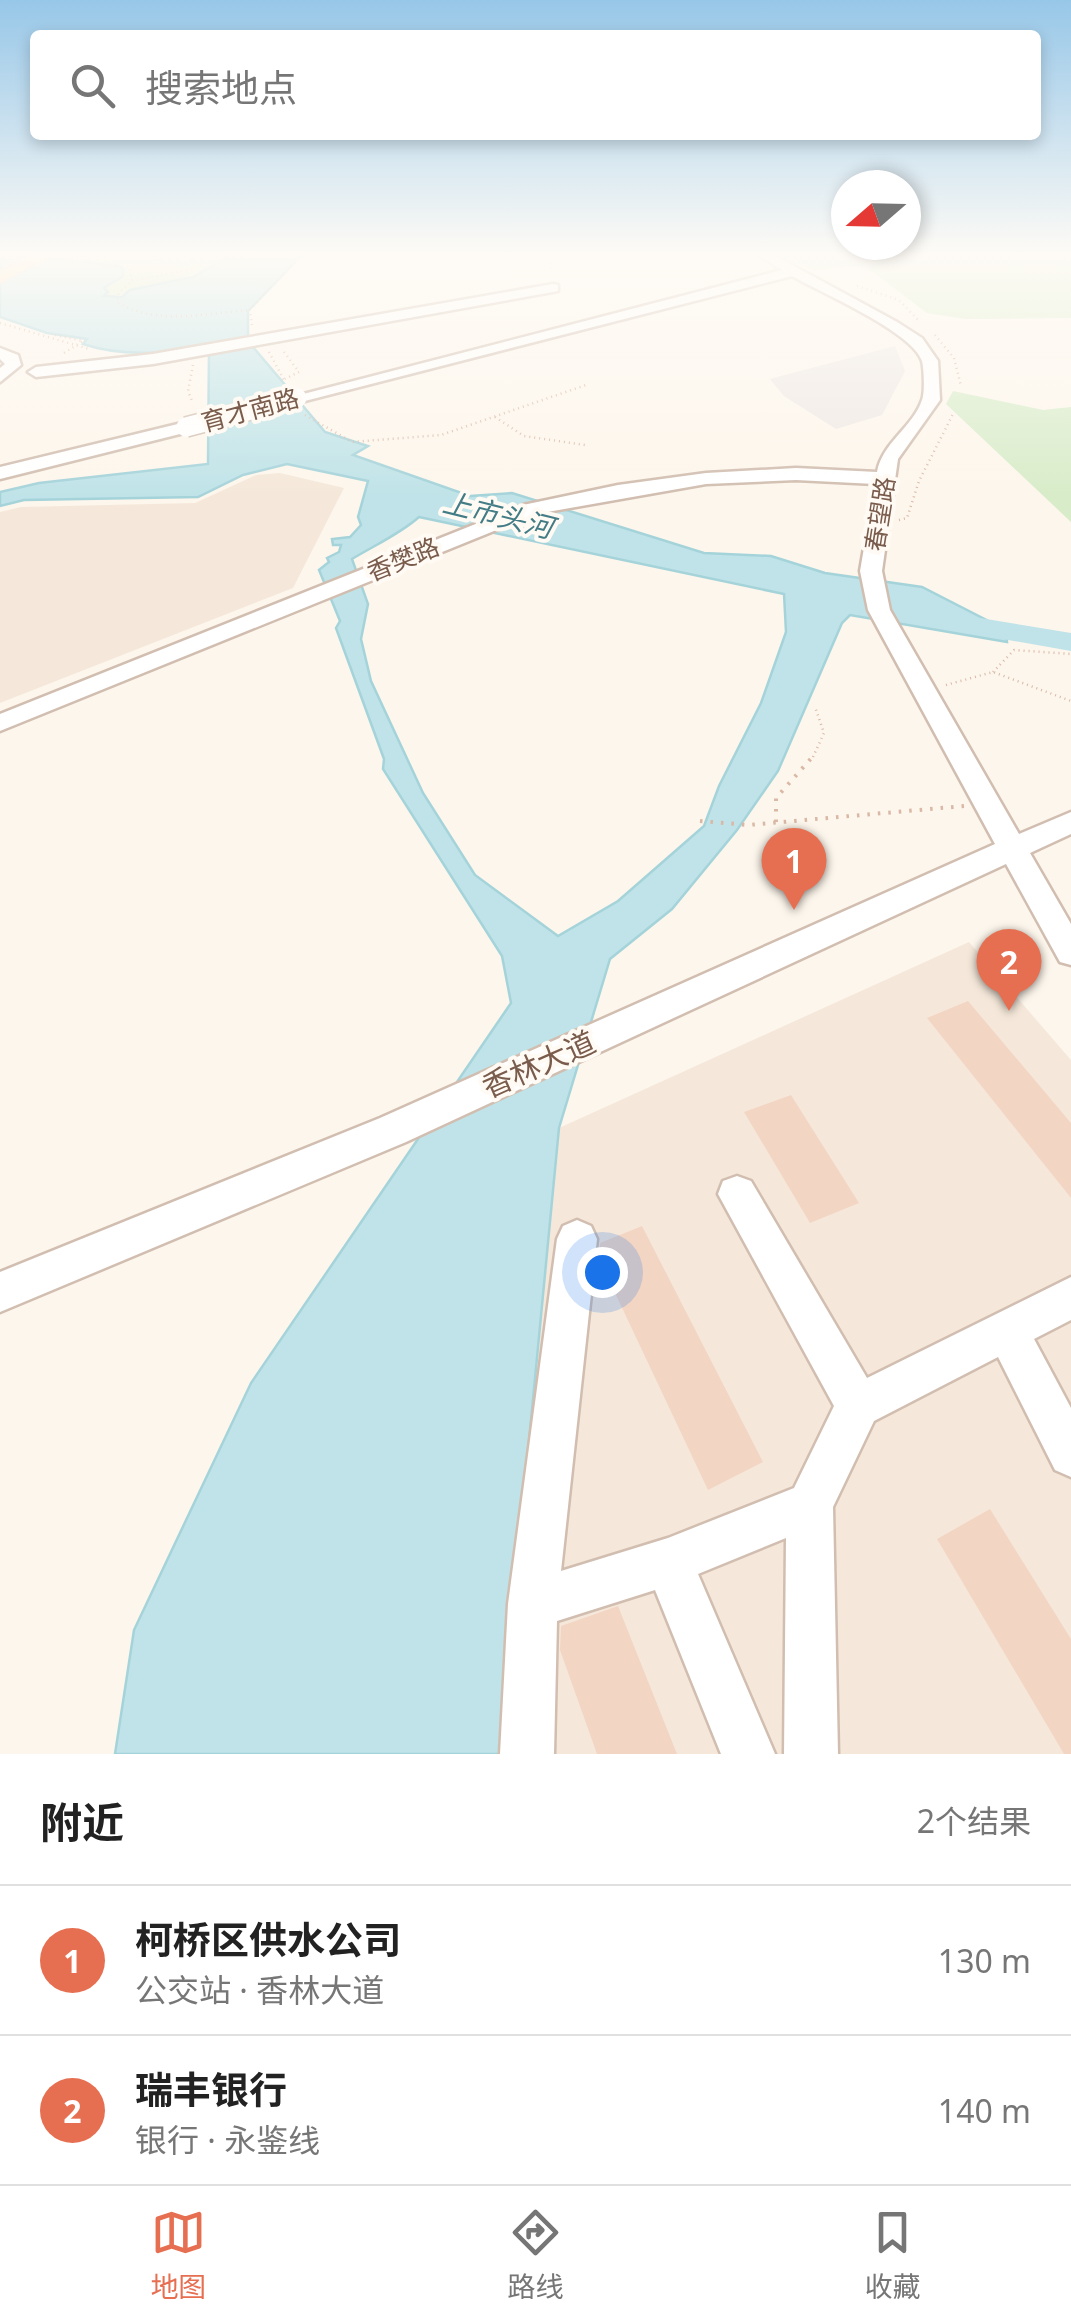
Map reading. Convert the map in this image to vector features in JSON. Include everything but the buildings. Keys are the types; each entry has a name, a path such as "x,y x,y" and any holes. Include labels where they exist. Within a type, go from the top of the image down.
{"street":[{"path":"36,372 189,352 275,335"},
{"name":"育才南路","path":"0,473 189,418 294,399 545,335"},
{"name":"春望路","path":"906,335 916,341 930,361 930,400 889,459 870,570 880,610 922,692 1071,953"},
{"path":"0,352 12,358 13,365 0,377"},
{"name":"香樊路","path":"0,723 530,509 619,488 766,472 886,479"},
{"name":"香林大道","path":"0,1292 393,1130 1071,822"},
{"path":"737,1194 858,1404"},
{"path":"527,1754 533,1604 577,1239"},
{"path":"811,1754 810,1505 858,1404 1071,1298"},
{"path":"1008,1330 1071,1454"},
{"path":"533,1604 668,1562 810,1505"},
{"path":"668,1562 748,1754"}],"path":[{"path":"47,335 97,352"},
{"path":"50,335 83,341 62,355"},
{"path":"255,335 309,420 352,442 440,435 586,385"},
{"path":"256,338 277,343 299,372 284,380"},
{"path":"189,352 183,357 194,356 188,391 192,394 189,418"},
{"path":"879,519 907,518 919,481 954,414"},
{"path":"495,417 504,429 537,439 585,445"},
{"path":"922,692 993,672 1014,650 1071,654"},
{"path":"993,672 1071,701"},
{"path":"776,822 776,798 823,745 824,720 814,708"},
{"path":"700,821 748,825 942,806 986,806"}],"shaded area":[{"path":"895,346 905,371 882,415 836,429 784,396 770,379"},
{"path":"280,473 344,488 293,588 0,703 0,512 21,507 195,503 256,475"},
{"path":"969,942 1071,1060 1071,1754 499,1754 559,1128"}],"green space":[{"path":"953,391 1043,410 1071,407 1071,522 946,404"}],"water":[{"path":"59,335 248,335 248,341 325,432 368,446 353,455 470,496 512,493 704,553 771,556 825,573 922,587 1006,630 1007,642 850,615 842,623 778,771 737,830 672,909 610,959 559,1128 499,1754 115,1754 134,1630 251,1383 511,1003 502,956 383,769 384,759 336,628 340,621 319,570 329,562 327,558 339,552 341,545 333,545 332,539 350,537 361,525 358,517 368,481 287,464 243,475 198,497 24,500 0,506 0,492 39,483 208,464 209,347 146,353 114,351 83,344 87,339","holes":["419,517 784,594 786,632 761,703 719,786 704,826 618,901 558,936 475,875 423,793 371,681 361,639 368,604 352,559"]}],"waterway":[{"name":"上市头河","path":"956,623 1071,642"}],"place":[{"name":"柯桥区供水公司","path":"794,910"},
{"name":"瑞丰银行","path":"1009,1011"}]}
